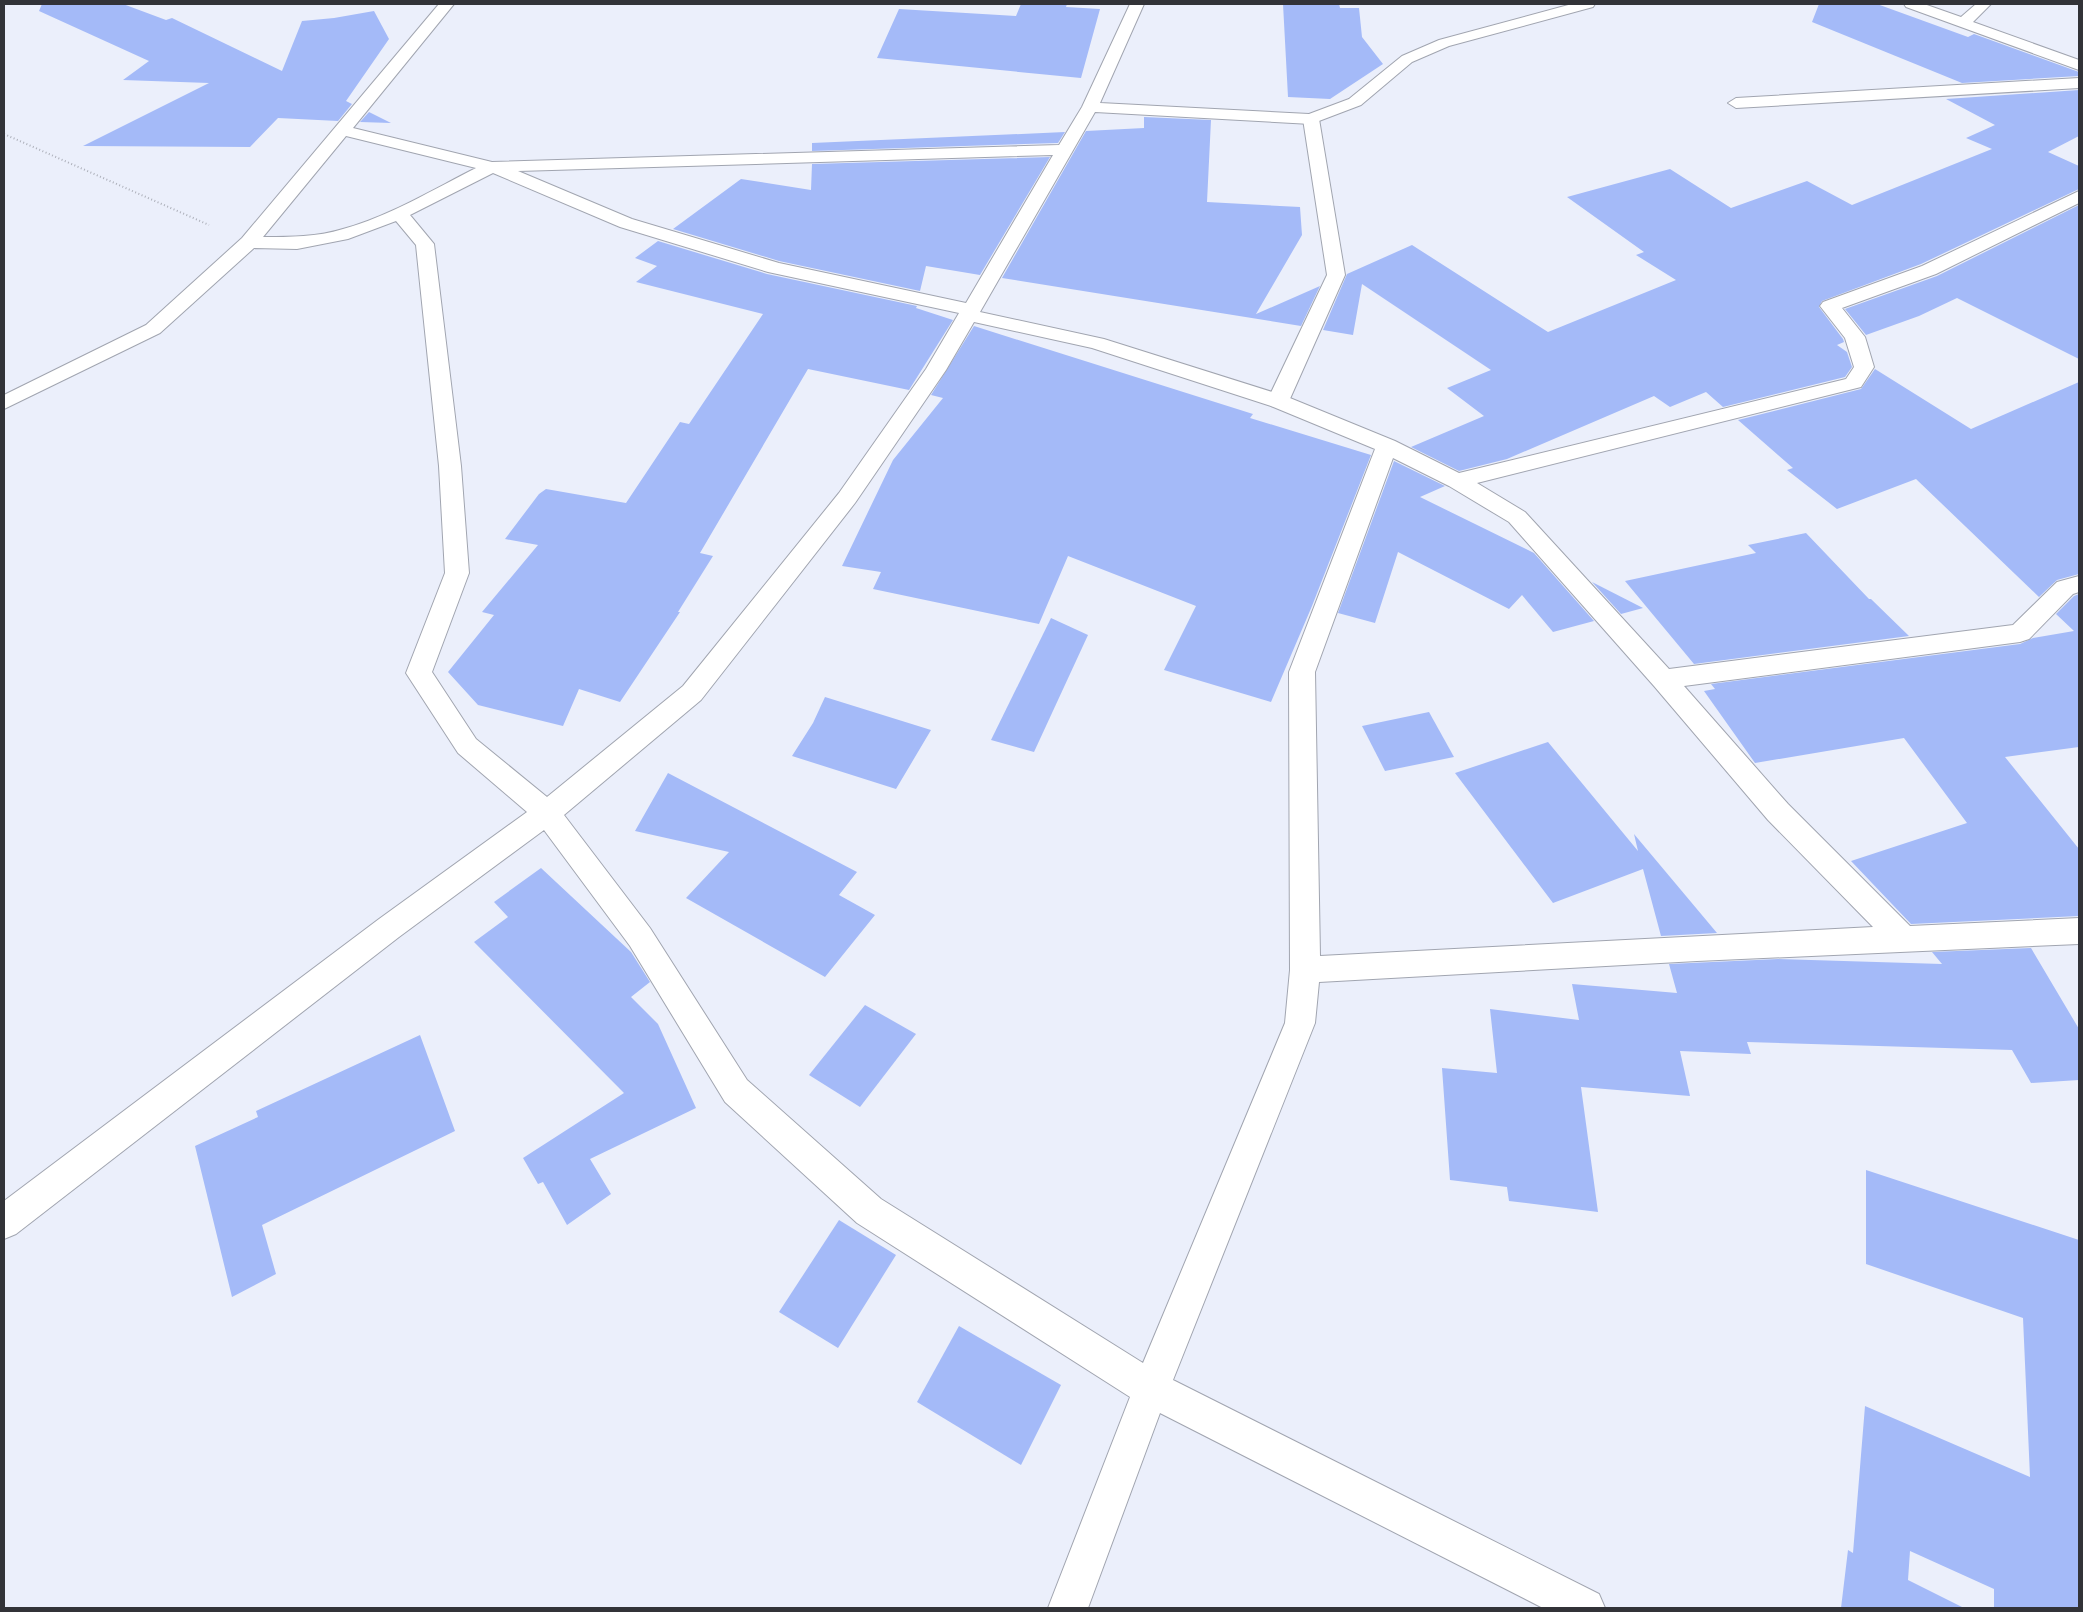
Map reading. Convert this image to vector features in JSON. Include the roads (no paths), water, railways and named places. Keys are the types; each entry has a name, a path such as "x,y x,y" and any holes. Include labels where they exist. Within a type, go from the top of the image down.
{"street":[{"path":"4,402 153,329 248,242 447,4"},
{"path":"4,1222 389,928 547,813 692,693 847,498 936,370 1090,107 1137,4"},
{"path":"1090,107 1311,119 1355,102 1407,60 1444,43 1588,4"},
{"path":"1911,4 2079,65"},
{"path":"1963,22 1984,4"},
{"path":"1736,104 2079,83"},
{"path":"1278,401 1336,275 1311,119"},
{"path":"340,130 492,167 626,223 775,268 1097,343 1278,401 1387,446 1456,481 1517,517 1663,679 1778,812 1904,939"},
{"path":"248,242 297,243 348,234 399,213 492,167 1066,150"},
{"path":"1456,481 1854,383 1864,367 1855,337 1830,306 1929,270 2079,196"},
{"path":"399,213 425,244 450,466 457,573 419,673 467,746 547,813 640,937 736,1091 869,1211 1151,1389 1585,1608"},
{"path":"1068,1608 1151,1389 1300,1023 1305,970 1302,672 1387,446"},
{"path":"1663,679 2020,634 2065,588 2079,584"},
{"path":"1305,970 1697,948 2079,931"}]}
